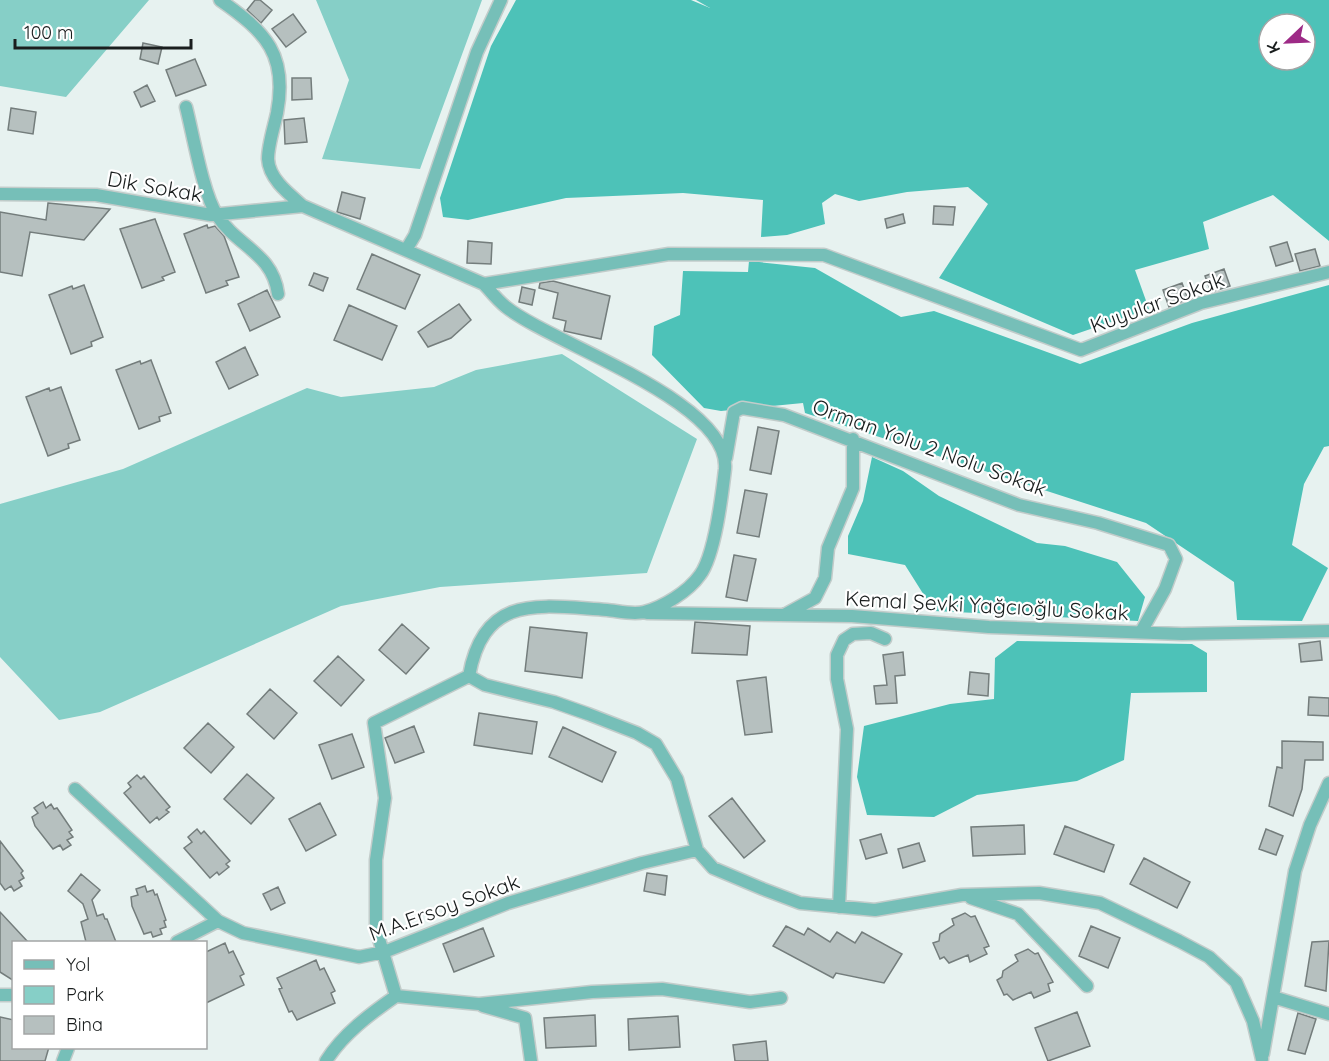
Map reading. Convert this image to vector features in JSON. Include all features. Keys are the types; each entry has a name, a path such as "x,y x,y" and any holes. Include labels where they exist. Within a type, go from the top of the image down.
{"street":[{"path":"220,0 241,15 271,45 279,72 280,96 268,160 281,187 303,206 484,284 506,308 671,396 706,426 726,458 711,546 701,575 680,595 642,613"},
{"path":"406,250 415,235 477,52 501,0"},
{"path":"186,107 217,215 266,262 276,277 278,294"},
{"name":"Dik Sokak","path":"0,194 96,195 217,215 303,206"},
{"name":"Kuyular Sokak","path":"484,284 669,254 824,255 1081,350 1201,303 1329,272"},
{"name":"Orman Yolu 2 Nolu Sokak","path":"726,458 734,412 742,408 784,415 853,439 1019,505 1098,523 1169,546 1176,559 1165,589 1140,632"},
{"path":"780,617 815,598 825,578 828,548 854,488 853,439"},
{"name":"Kemal Şevki Yağcıoğlu Sokak","path":"469,676 472,660 487,629 496,619 512,612 539,606 642,613 725,612 780,617 852,616 989,627 1140,632 1329,631"},
{"path":"839,907 846,729 837,679 837,655 844,640 853,634 871,633 885,639"},
{"path":"396,996 376,929 376,870 385,798 374,723 469,676 485,685 554,702 588,714 637,733 656,744 677,779 697,850 713,868 800,903 875,910 962,895 1040,893 1100,903 1189,946 1209,957 1236,982 1253,1021 1262,1060"},
{"path":"1262,1060 1295,871 1310,825 1329,783"},
{"name":"M.A.Ersoy Sokak","path":"75,789 218,921 243,933 359,957 384,952 508,903 642,863 697,850"},
{"path":"962,895 1018,914 1087,986"},
{"path":"179,941 218,921"},
{"path":"479,1004 592,992 662,989 750,1002 782,998"},
{"path":"326,1061 334,1047 360,1023 396,996 479,1004 525,1018 531,1061"},
{"path":"1273,997 1329,1014"}],"green space":[{"path":"0,0 149,0 66,97 0,86"},
{"path":"316,0 482,0 420,169 322,159 349,80"},
{"path":"562,354 697,439 647,573 440,587 341,606 100,712 59,720 0,657 0,504 123,469 307,388 341,397 434,387 476,370"}],"shaded area":[{"path":"516,0 691,0 710,8 696,0 1329,0 1329,241 1273,195 1203,222 1209,249 1135,270 1149,309 1073,335 939,278 988,204 968,187 907,192 859,201 835,194 822,203 825,224 787,235 761,237 763,200 683,193 566,198 468,220 443,217 440,198 491,46"},
{"path":"749,261 815,268 901,317 934,311 1080,364 1192,323 1329,285 1329,446 1324,447 1304,484 1292,545 1328,568 1302,621 1237,620 1234,582 1146,523 805,413 803,403 721,411 704,408 652,355 654,326 680,315 683,271 748,272"},
{"path":"872,457 903,471 939,496 1037,543 1065,546 1117,562 1145,597 1138,621 934,611 905,565 848,554 848,536 863,501"},
{"path":"1017,641 1192,644 1207,653 1207,692 1131,693 1124,760 1077,781 977,795 934,817 867,815 857,777 864,726 950,704 994,699 995,658"}],"building":[{"path":"255,0 260,0 272,10 261,23 247,10"},
{"path":"293,14 306,32 286,47 272,29"},
{"path":"143,43 162,47 158,64 140,59"},
{"path":"195,59 206,85 176,96 166,70"},
{"path":"292,78 311,78 312,99 292,100"},
{"path":"147,85 155,101 141,107 134,92"},
{"path":"11,108 36,112 33,134 8,130"},
{"path":"304,118 307,142 285,144 284,120"},
{"path":"342,192 365,198 360,219 337,212"},
{"path":"48,203 110,209 84,240 30,232 22,276 0,272 0,212 46,220"},
{"path":"934,206 955,207 953,225 933,224"},
{"path":"903,214 905,223 887,228 885,219"},
{"path":"155,219 175,272 162,277 164,280 142,288 120,229"},
{"path":"207,225 208,228 215,226 224,236 239,277 226,281 228,285 206,293 184,234"},
{"path":"468,241 492,243 491,264 467,263"},
{"path":"1287,242 1293,261 1276,266 1270,247"},
{"path":"1315,249 1320,266 1300,271 1295,254"},
{"path":"372,254 420,275 405,309 357,289"},
{"path":"1224,269 1230,286 1211,292 1205,276"},
{"path":"314,273 328,278 323,291 309,285"},
{"path":"553,281 610,296 601,339 564,331 566,321 553,318 558,293 539,288 540,283"},
{"path":"1182,283 1188,299 1169,307 1163,290"},
{"path":"84,285 103,337 91,342 92,346 71,354 49,295 72,286 73,289"},
{"path":"522,287 535,290 532,305 519,302"},
{"path":"267,290 280,317 250,331 238,304"},
{"path":"459,304 471,320 451,338 428,347 418,332"},
{"path":"349,305 397,326 382,360 334,340"},
{"path":"245,347 258,375 229,389 216,362"},
{"path":"151,360 171,413 159,417 160,421 139,429 116,370 140,361 141,364"},
{"path":"61,387 80,440 68,444 69,448 48,456 26,397 49,388 50,391"},
{"path":"758,427 779,431 771,474 750,470"},
{"path":"745,490 767,494 759,537 737,533"},
{"path":"734,555 756,559 747,601 726,597"},
{"path":"695,622 750,626 747,655 692,653"},
{"path":"402,624 429,648 406,674 379,650"},
{"path":"530,627 587,633 582,678 525,671"},
{"path":"1320,641 1322,660 1301,662 1299,644"},
{"path":"903,652 905,675 895,676 897,703 876,704 874,686 887,685 883,655"},
{"path":"338,656 364,680 341,706 314,681"},
{"path":"970,672 989,674 988,696 968,694"},
{"path":"766,677 772,732 745,735 737,681"},
{"path":"270,689 297,713 274,739 247,714"},
{"path":"1309,697 1329,698 1329,716 1308,715"},
{"path":"479,713 537,722 532,754 474,745"},
{"path":"208,723 234,747 211,773 184,748"},
{"path":"414,726 424,752 395,763 385,738"},
{"path":"563,727 616,752 602,782 549,757"},
{"path":"352,734 364,767 332,779 319,745"},
{"path":"1282,741 1323,742 1323,760 1305,760 1302,789 1293,816 1269,806 1277,767 1282,768"},
{"path":"247,774 274,798 251,824 224,799"},
{"path":"137,775 141,779 144,776 170,807 166,810 169,812 159,820 157,817 150,823 124,793 131,787 128,783"},
{"path":"732,798 765,841 744,858 709,816"},
{"path":"43,802 46,808 51,804 54,809 57,808 72,830 69,832 73,837 67,840 71,845 63,850 60,845 53,849 35,826 32,817 38,813 34,808"},
{"path":"320,803 336,835 306,851 289,819"},
{"path":"1024,825 1025,854 973,856 971,827"},
{"path":"1065,826 1114,845 1104,872 1054,854"},
{"path":"197,829 201,834 204,831 230,861 226,864 229,867 219,875 217,872 210,878 184,848 192,842 188,837"},
{"path":"1266,829 1283,836 1276,855 1259,849"},
{"path":"881,834 887,853 866,859 860,840"},
{"path":"0,841 23,871 21,873 24,878 19,881 22,886 14,891 11,886 5,890 0,883"},
{"path":"919,843 925,861 903,868 898,849"},
{"path":"1144,858 1190,882 1177,908 1130,884"},
{"path":"647,873 667,876 665,895 644,891"},
{"path":"81,874 100,890 92,900 97,916 103,914 107,919 116,941 86,941 81,922 88,919 83,904 68,891"},
{"path":"145,886 147,892 153,890 155,895 157,894 166,920 164,921 166,927 160,929 162,934 153,937 151,932 144,934 132,906 131,897 138,895 136,889"},
{"path":"278,887 285,903 271,910 263,894"},
{"path":"0,912 27,941 12,941 12,980 0,972"},
{"path":"965,913 971,917 975,916 989,946 984,948 987,954 970,962 968,955 949,963 944,957 940,959 933,943 939,941 940,934 954,925 952,919"},
{"path":"786,926 804,935 808,928 830,942 837,932 855,943 862,932 902,954 884,983 836,973 833,978 773,946"},
{"path":"1091,926 1120,938 1108,968 1079,956"},
{"path":"483,928 494,956 454,972 443,944"},
{"path":"1329,941 1326,991 1305,986 1312,942"},
{"path":"225,943 229,953 233,951 244,974 240,976 244,985 207,1003 207,952"},
{"path":"1028,949 1035,954 1038,953 1053,982 1048,984 1050,991 1034,998 1031,992 1013,1000 1007,994 1004,995 997,980 1002,977 1003,971 1018,961 1015,955"},
{"path":"316,960 320,970 324,968 335,991 331,993 335,1003 297,1020 292,1011 289,1012 277,978"},
{"path":"1077,1012 1090,1046 1048,1061 1035,1028"},
{"path":"1298,1013 1316,1019 1305,1054 1288,1050"},
{"path":"595,1015 596,1046 546,1048 544,1018"},
{"path":"678,1016 680,1047 629,1050 628,1019"},
{"path":"0,1017 12,1020 12,1049 48,1049 45,1061 0,1061"},
{"path":"766,1041 768,1061 735,1061 733,1045"}]}
